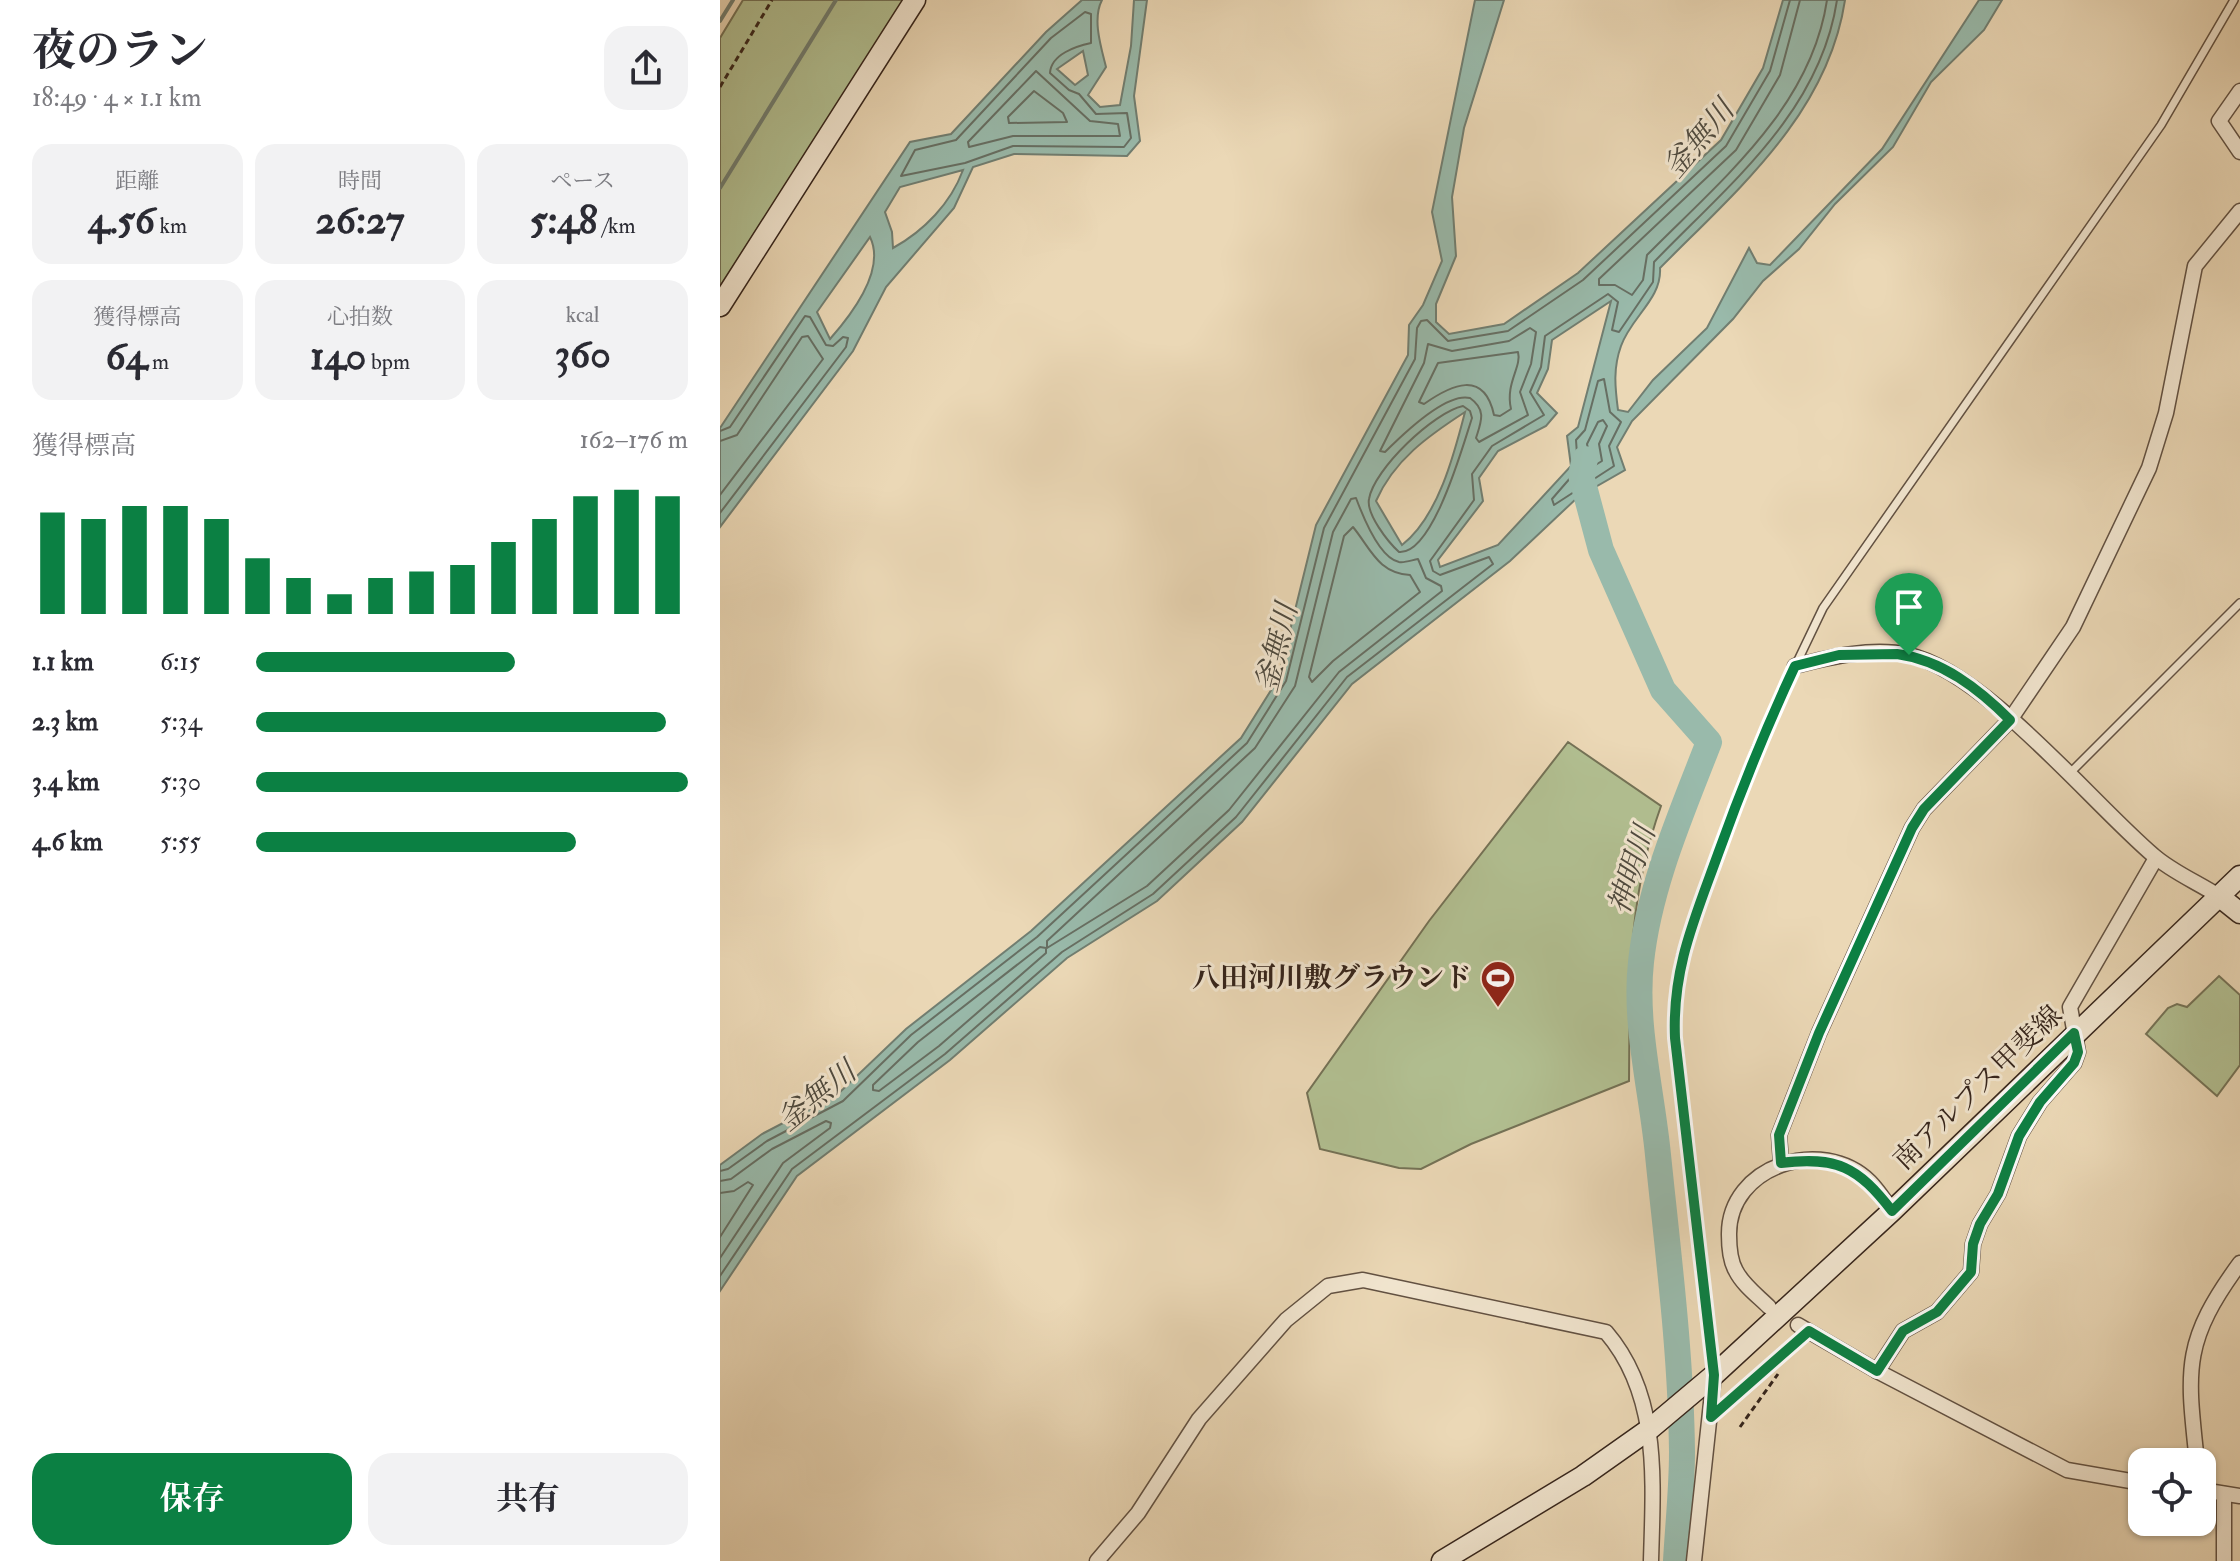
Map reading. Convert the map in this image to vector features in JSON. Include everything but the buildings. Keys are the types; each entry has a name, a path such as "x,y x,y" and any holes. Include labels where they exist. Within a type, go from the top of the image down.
{"main road":[{"path":"720,306 915,0"},
{"name":"南アルプス甲斐線","path":"1448,1559 1583,1476 1655,1425 1706,1382 1892,1211 2240,876"},
{"path":"2220,897 2240,913"}],"street":[{"path":"2240,91 2219,121 2240,152"},
{"path":"1781,1163 1779,1135 1819,1033 1912,828 1924,809 2010,720 2073,627 2143,483 2166,413 2195,266 2240,211"},
{"path":"1795,666 1839,655 1909,655 1934,663 1968,683 2156,858 2220,897"},
{"path":"1877,1371 1903,1331 1937,1312 1971,1272 1973,1244 1980,1224 1998,1194 2019,1136 2040,1102 2074,1063 2078,1052 2070,1007 2156,858"},
{"path":"1769,1307 1735,1270 1729,1247 1729,1222 1744,1189 1766,1169 1781,1163 1812,1159 1840,1166 1868,1180 1892,1211"},
{"path":"2195,1448 2188,1384 2193,1348 2205,1315 2240,1263"},
{"path":"1097,1561 1138,1513 1199,1419 1286,1320 1315,1293 1343,1282 1363,1280 1606,1332 1616,1344 1655,1425 1651,1561"},
{"path":"1803,1328 1877,1371 2067,1470 2128,1481"},
{"path":"1694,1561 1711,1417 1706,1382"},
{"path":"2216,1493 2240,1496"},
{"path":"2224,1494 2224,1561"}],"lane":[{"path":"1706,1382 1675,1038 1676,980 1681,955 1756,748 1823,608 2161,125 2234,0"},
{"path":"2068,775 2240,603"},
{"path":"1711,1417 1803,1328"}],"path":[{"path":"720,87 772,0"},
{"path":"1740,1427 1783,1367"}],"green space":[{"path":"743,0 904,0 720,287 720,38"},
{"name":"八田河川敷グラウンド","path":"1568,742 1661,806 1650,841 1636,909 1629,1081 1471,1144 1421,1169 1399,1168 1320,1149 1307,1093 1429,921"},
{"path":"2219,976 2240,995 2240,1065 2217,1096 2146,1034 2168,1008 2177,1004 2187,1007"}],"water":[{"path":"1082,0 1102,0 1098,24 1106,67 1088,95 1100,107 1120,105 1131,46 1134,0 1147,0 1134,96 1140,141 1127,156 1014,154 973,167 954,208 886,287 853,351 720,527 720,428 910,142 951,134 1046,32","holes":["1083,51 1088,75 1075,85 1057,69","963,170 944,205 915,233 893,248 892,232 885,212 900,187","870,237 874,250 870,277 857,304 830,339 817,312"]},
{"path":"1475,0 1504,0 1464,128 1452,197 1456,256 1436,304 1436,322 1449,334 1504,324 1578,273 1721,140 1763,68 1783,0 1845,0 1835,41 1820,79 1799,114 1748,179 1660,268 1656,289 1618,354 1615,378 1618,410 1628,412 1653,380 1707,328 1749,248 1757,263 1770,265 1882,149 1979,0 2002,0 1984,30 1931,82 1893,147 1835,204 1799,249 1763,281 1733,319 1632,421 1617,447 1625,470 1578,497 1510,561 1352,684 1242,822 1157,901 1067,958 950,1060 797,1176 720,1291 720,1165 762,1134 837,1095 906,1029 1031,931 1241,738 1278,679 1316,525 1408,355 1409,325 1423,305 1442,261 1432,212","holes":["1611,301 1578,427 1567,436 1571,466 1498,545 1440,567 1438,560 1483,501 1479,478 1498,451 1546,426 1557,413 1537,393 1548,369 1552,340","1465,412 1450,466 1435,502 1415,533 1402,545 1376,501 1383,486 1402,461 1425,440"]}],"waterway":[{"path":"720,21 733,0"},
{"path":"720,188 836,0"},
{"name":"神明川","path":"1585,459 1581,475 1601,550 1663,690 1709,742 1659,877 1645,934 1639,986 1679,1378 1682,1466 1676,1561"}],"place":[{"name":"八田河川敷グラウンド","path":"1498,1009"}],"route":[{"path":"1839,655 1909,655 1934,663 1968,683 2010,720 1924,809 1912,828 1819,1033 1779,1135 1781,1163 1812,1159 1840,1166 1868,1180 1892,1211 2074,1033 2078,1052 2074,1063 2040,1102 2019,1136 1998,1194 1980,1224 1973,1244 1971,1272 1955,1295 1937,1312 1903,1331 1877,1371 1809,1331 1711,1417 1714,1375 1675,1038 1674,1005 1681,955 1756,748 1795,666 1839,655"}],"water label":[{"name":"釜無川","path":"1699,139"},
{"name":"釜無川","path":"1277,648"},
{"name":"釜無川","path":"817,1096"}]}
